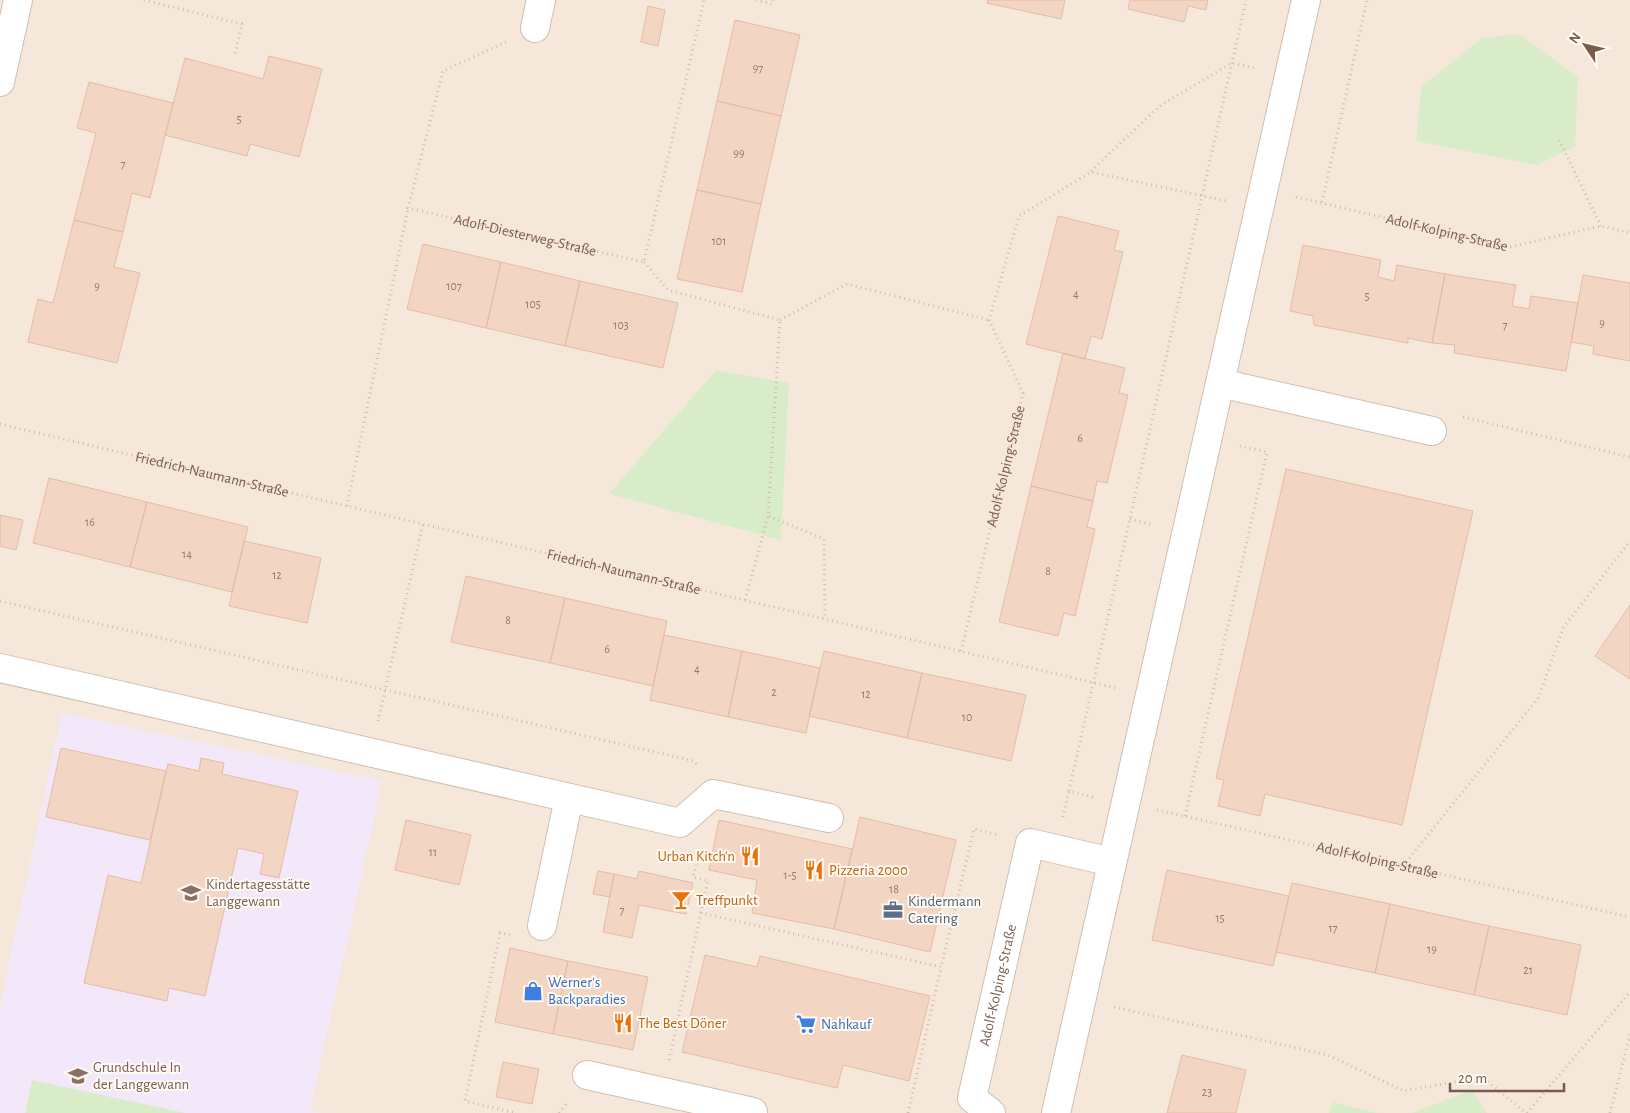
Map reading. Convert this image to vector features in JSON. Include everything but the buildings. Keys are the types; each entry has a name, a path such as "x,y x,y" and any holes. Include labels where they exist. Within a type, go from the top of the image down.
{"street":[{"path":"0,82 18,0"},
{"path":"534,28 541,0"},
{"path":"1056,1113 1306,0"},
{"path":"1220,383 1432,431"},
{"path":"0,668 680,823 713,794 830,818"},
{"path":"542,926 569,798"},
{"path":"1030,843 1112,862"},
{"name":"Adolf-Kolping-Straße","path":"990,1113 972,1098 1030,843"},
{"path":"587,1075 755,1113"}],"path":[{"path":"144,0 242,24 235,54"},
{"path":"704,0 644,262 668,290 780,320 847,284 989,320 1019,216 1091,172 1161,105 1232,63"},
{"path":"756,0 772,4 773,0"},
{"path":"1093,682 1246,0"},
{"path":"1322,202 1367,0"},
{"path":"347,506 408,208 443,70 534,28"},
{"path":"1559,140 1601,226"},
{"name":"Adolf-Kolping-Straße","path":"1091,172 1202,196 1322,202 1510,247 1601,226 1630,233"},
{"name":"Adolf-Diesterweg-Straße","path":"408,208 644,262"},
{"path":"745,600 768,516 780,320"},
{"name":"Adolf-Kolping-Straße","path":"961,651 1023,393 989,320"},
{"path":"1432,431 1455,415 1630,457"},
{"name":"Friedrich-Naumann-Straße","path":"0,424 825,619"},
{"path":"1185,816 1267,452 1208,439"},
{"path":"768,516 824,539 825,619 1150,696"},
{"path":"371,752 423,524"},
{"path":"1404,866 1539,697 1563,628 1630,541"},
{"path":"0,601 694,761 713,794"},
{"name":"Adolf-Kolping-Straße","path":"1093,682 1069,791 1630,917"},
{"path":"908,1113 974,829 1030,843"},
{"path":"662,1092 708,881 693,877 700,850"},
{"path":"701,913 941,967"},
{"path":"515,1113 465,1102 500,933 538,942 542,926"},
{"path":"1081,1000 1328,1055 1404,1091 1482,1077 1526,1113 1630,992"},
{"path":"1610,1113 1630,1034"}],"shaded area":[{"path":"0,0 1630,0 1630,1113 0,1113"},
{"name":"Kindertagesstätte Langgewann","path":"62,713 382,781 310,1110 322,1113 0,1113 0,1005"}],"green space":[{"path":"1519,34 1578,77 1575,147 1536,165 1416,141 1421,87 1482,38"},
{"path":"716,370 789,383 781,540 609,494"},
{"path":"32,1080 186,1113 25,1113"},
{"path":"1472,1090 1487,1113 1412,1113"},
{"path":"1333,1102 1377,1113 1329,1113"}],"place":[{"name":"Urban Kitch'n","path":"750,856"},
{"name":"Pizzeria 2000","path":"814,870"},
{"name":"Kindertagesstätte Langgewann","path":"191,893"},
{"name":"Treffpunkt","path":"681,900"},
{"name":"Kindermann Catering","path":"893,910"},
{"name":"Werner's Backparadies","path":"533,991"},
{"name":"The Best Döner","path":"623,1023"},
{"name":"Nahkauf","path":"806,1024"},
{"name":"Grundschule In der Langgewann","path":"78,1076"}]}
